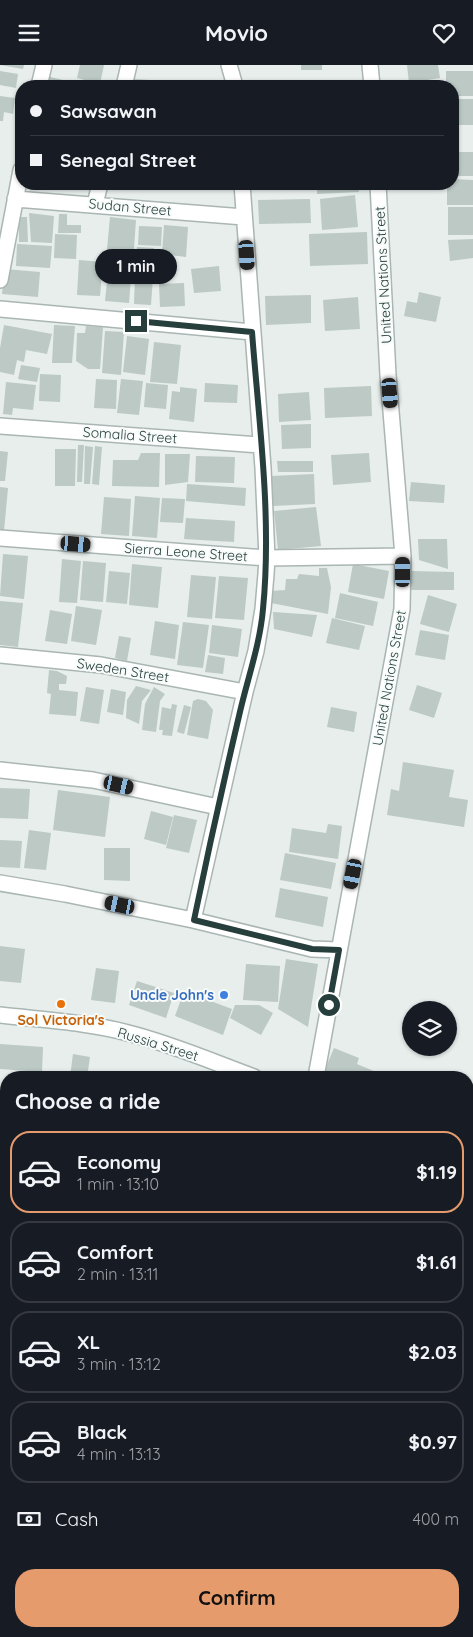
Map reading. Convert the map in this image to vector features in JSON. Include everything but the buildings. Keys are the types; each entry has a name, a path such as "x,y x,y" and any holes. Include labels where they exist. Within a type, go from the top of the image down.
{"street":[{"path":"40,80 44,65"},
{"path":"125,80 129,65"},
{"path":"229,65 233,80"},
{"path":"370,65 371,80"},
{"path":"0,280 17,190"},
{"path":"95,204 98,190"},
{"path":"194,920 218,807 260,630 267,558 242,190"},
{"name":"United Nations Street","path":"317,1071 402,609 403,556 388,375 378,190"},
{"name":"Sudan Street","path":"15,199 244,217"},
{"path":"0,309 252,332"},
{"name":"Somalia Street","path":"0,426 260,445"},
{"name":"Sierra Leone Street","path":"0,538 267,558 403,556"},
{"name":"Sweden Street","path":"0,655 101,665 245,691"},
{"path":"0,770 93,779 218,807"},
{"path":"0,883 194,920 312,949 339,950"},
{"name":"Russia Street","path":"0,1015 88,1025 128,1033 173,1046 238,1071"}],"place":[{"name":"Uncle John's","path":"224,995"},
{"name":"Sol Victoria's","path":"61,1004"}],"route":[{"path":"136,321 252,332 263,468 267,558 263,609 256,651 218,807 194,920 312,949 339,950 329,1005"}]}
